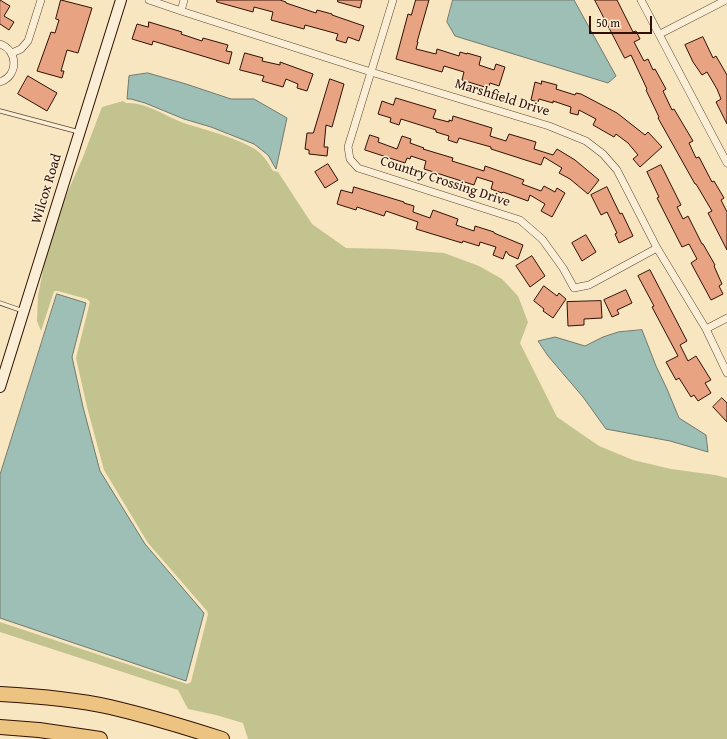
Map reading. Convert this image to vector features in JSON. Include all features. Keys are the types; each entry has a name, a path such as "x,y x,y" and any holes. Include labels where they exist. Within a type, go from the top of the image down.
{"highway":[{"path":"0,694 40,696 108,707 165,721 222,739"},
{"path":"0,703 40,706 88,713 166,730 192,739"},
{"path":"0,727 38,730 100,739"}],"street":[{"path":"12,53 21,49 28,41 41,0"},
{"name":"Wilcox Road","path":"0,387 121,0"},
{"name":"Marshfield Drive","path":"149,0 371,72 549,126 586,141 603,154 617,170 658,248 706,329 727,373"},
{"path":"181,11 184,0"},
{"name":"Country Crossing Drive","path":"393,0 348,147 350,159 358,168 520,220 542,239 563,268 574,288 589,285 658,248"},
{"path":"641,0 727,163"},
{"path":"660,34 726,0"},
{"path":"0,44 8,48 14,59 13,72 9,77 0,82"},
{"path":"706,329 727,318"}],"lane":[{"path":"0,111 80,132"},
{"path":"0,303 24,311"}],"green space":[{"path":"123,101 126,103 133,103 147,107 181,122 225,136 255,149 264,157 273,171 278,172 312,224 346,248 391,249 444,253 479,266 502,279 518,296 528,322 520,343 557,417 599,446 633,460 671,469 727,478 727,739 248,739 243,723 188,709 178,690 0,632 0,622 187,684 191,682 208,614 148,543 104,470 87,407 76,358 90,302 87,299 54,291 41,331 37,321 38,296 46,255 62,205 83,157 102,107"}],"water":[{"path":"453,0 574,0 616,76 608,83 455,36 447,22"},
{"path":"148,73 231,99 254,99 287,118 276,169 268,155 254,144 211,127 184,119 145,103 127,99 129,76"},
{"path":"57,294 86,303 72,357 83,407 100,471 145,544 204,613 186,681 0,618 0,475"},
{"path":"642,330 679,418 706,435 708,452 670,441 606,429 583,397 548,356 538,341 555,337 585,346 603,337 618,332"}],"building":[{"path":"0,0 10,6 4,16 14,22 9,30 0,24"},
{"path":"61,0 92,8 78,53 67,50 61,71 64,71 62,78 37,71 51,32 55,33 59,20 56,19"},
{"path":"217,0 280,0 316,13 317,10 332,14 364,26 359,41 348,37 346,43 336,40 338,34 305,25 304,29 271,20 273,12 254,7 253,12 217,2"},
{"path":"338,0 362,0 360,8 338,2"},
{"path":"416,0 429,0 416,49 436,54 437,49 459,56 460,52 467,53 481,57 479,65 494,70 496,64 505,67 499,86 490,83 488,88 462,80 464,72 444,66 442,72 396,59 408,14 411,15"},
{"path":"595,0 617,0 633,32 636,31 640,39 634,42 644,61 648,59 653,70 655,69 666,89 663,91 672,110 674,109 693,141 689,143 696,158 699,157 712,182 714,181 724,198 721,200 727,212 727,250 708,213 712,211 658,118 659,117 646,90 647,89 631,55 625,58"},
{"path":"149,22 182,32 181,34 202,41 203,38 228,45 226,51 232,52 229,64 153,41 152,45 132,39 137,24 148,27"},
{"path":"703,37 713,58 716,56 727,75 727,124 716,102 721,99 717,89 707,72 702,75 693,62 685,45"},
{"path":"245,53 263,58 262,61 280,65 280,62 313,74 307,91 297,88 298,84 286,79 283,87 262,81 264,76 240,70"},
{"path":"28,76 57,93 47,111 18,94"},
{"path":"330,79 344,84 332,127 326,125 324,147 328,147 327,156 309,154 309,150 305,149 307,133 313,133"},
{"path":"542,81 557,85 556,89 575,95 576,93 581,94 617,113 645,135 648,132 662,147 640,167 633,159 638,155 628,143 616,134 614,137 593,125 596,119 579,110 578,115 570,113 571,107 553,101 553,103 539,99 538,102 531,100 535,82 541,84"},
{"path":"396,98 436,110 433,118 449,122 449,120 452,121 453,116 492,128 490,136 506,141 509,134 536,142 534,149 553,155 557,149 575,160 599,180 588,194 570,179 559,173 562,168 544,157 541,165 491,149 491,147 459,138 457,143 448,140 449,136 436,132 436,130 401,119 399,125 390,122 391,118 378,114 382,101 393,105"},
{"path":"370,135 379,138 378,142 397,149 402,136 411,139 410,143 424,148 423,149 453,158 452,161 484,171 485,166 524,180 522,184 541,191 544,186 555,192 557,188 565,193 552,217 541,211 545,204 530,195 528,201 491,189 493,182 477,177 474,185 424,169 426,161 411,156 410,159 407,158 405,163 365,150"},
{"path":"328,164 338,180 325,188 315,172"},
{"path":"661,165 681,205 677,207 683,219 688,216 702,244 715,265 714,266 722,284 719,286 723,294 711,300 691,263 697,259 689,244 682,247 657,198 659,197 647,172"},
{"path":"354,187 414,206 413,212 430,218 433,210 458,219 456,225 474,231 475,226 494,232 523,245 518,259 509,255 506,251 503,259 493,255 496,247 480,242 479,246 463,241 462,243 416,229 418,222 386,211 384,216 357,207 356,210 337,204 341,190 352,193"},
{"path":"607,187 633,236 619,243 615,234 617,233 607,212 601,215 591,195"},
{"path":"586,235 596,252 582,261 572,243"},
{"path":"532,256 545,276 530,287 516,266"},
{"path":"650,270 687,341 680,345 688,361 696,356 711,380 705,383 711,393 698,401 694,395 691,397 679,378 676,380 666,362 678,356 652,307 654,306 638,276"},
{"path":"544,286 557,296 559,293 566,299 553,318 543,311 544,309 534,301"},
{"path":"626,290 632,303 617,310 619,314 612,317 604,300"},
{"path":"601,301 602,318 584,319 584,325 568,326 567,302"},
{"path":"722,398 727,403 727,422 713,407"}]}
